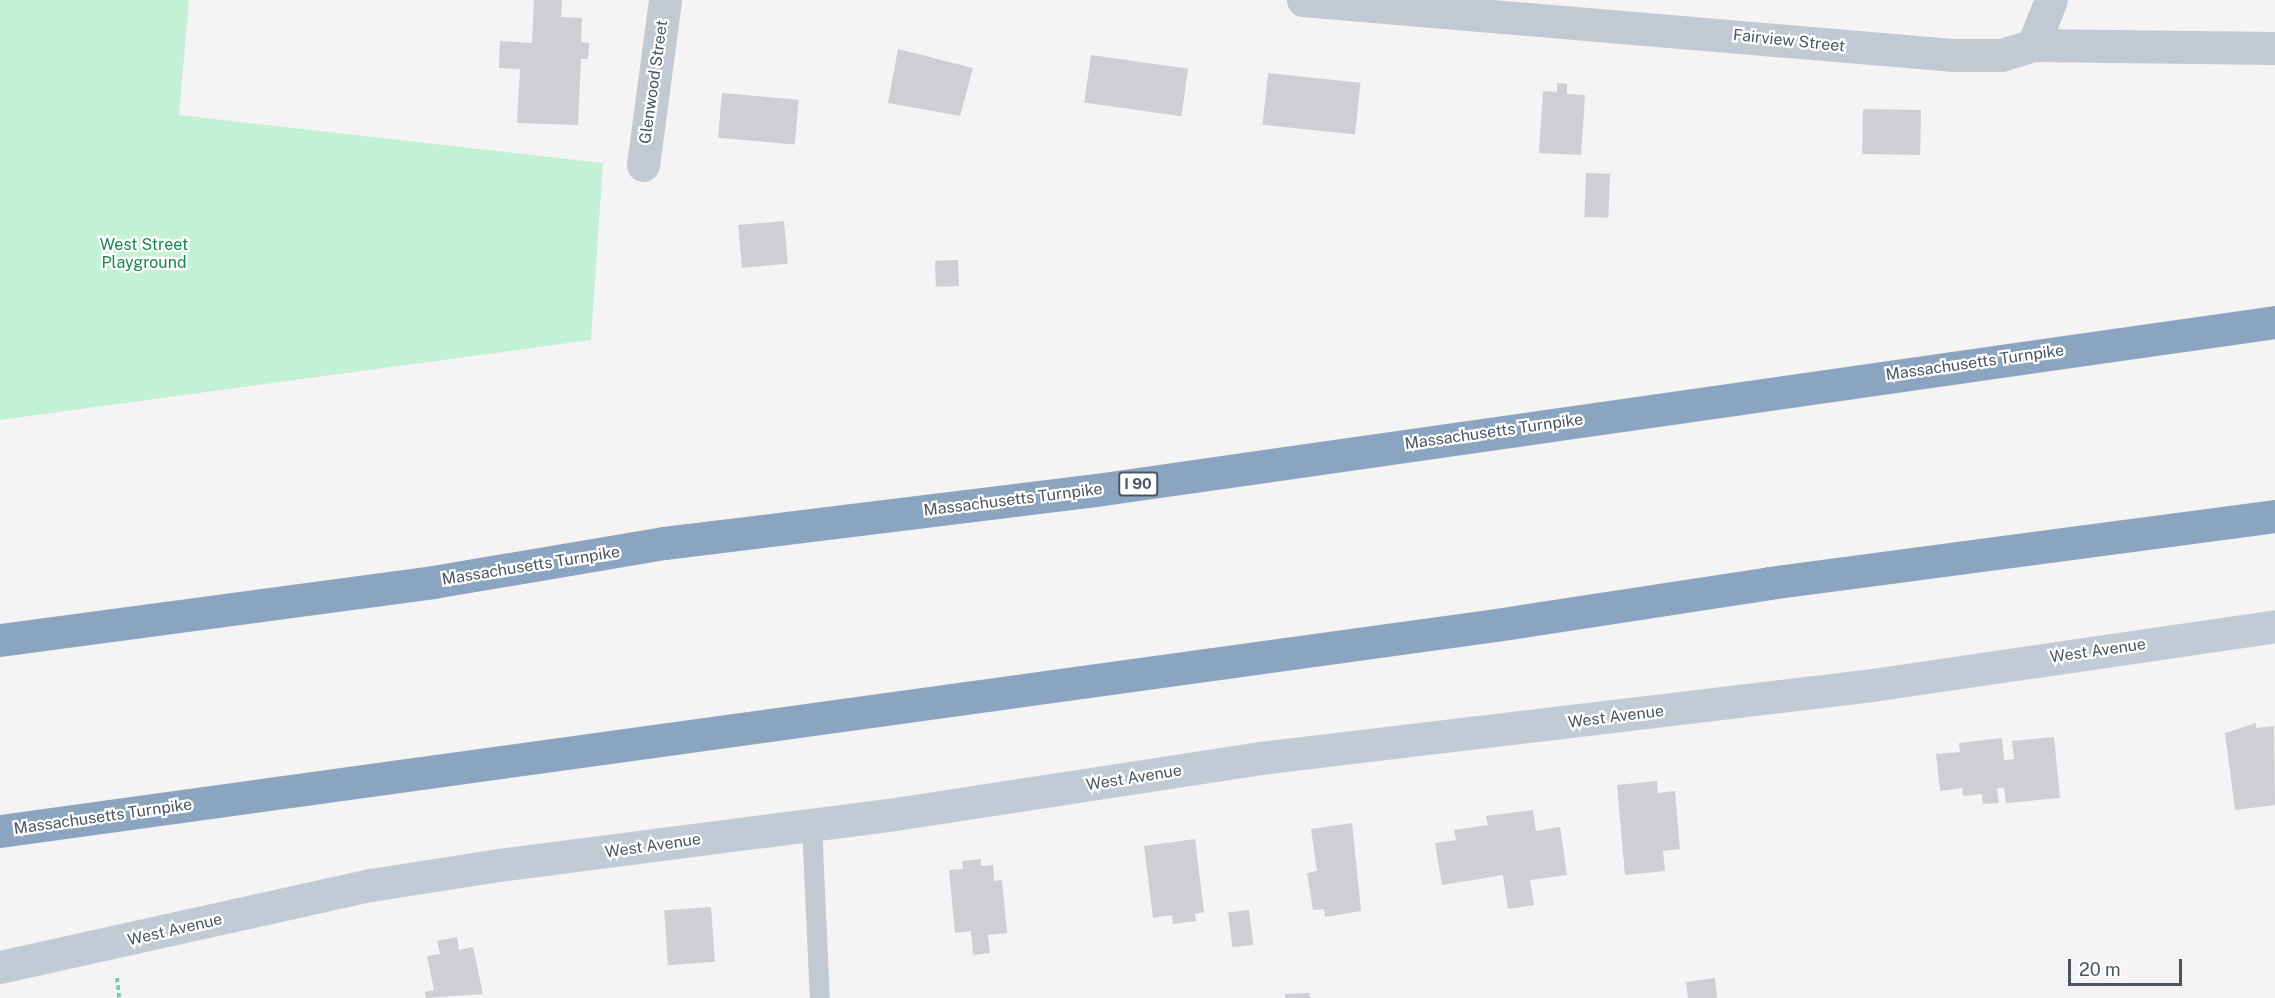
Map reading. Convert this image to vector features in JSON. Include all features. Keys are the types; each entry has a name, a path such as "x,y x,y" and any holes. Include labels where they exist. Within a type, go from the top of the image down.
{"highway":[{"name":"Massachusetts Turnpike","path":"0,640 433,582 664,543 1103,489 2275,322"},
{"name":"Massachusetts Turnpike","path":"0,831 1497,625 1768,583 2275,516"}],"main road":[{"name":"West Avenue","path":"0,967 371,885 812,825 1260,759 1872,685 2275,626"}],"street":[{"name":"Glenwood Street","path":"643,165 664,0"},
{"name":"Fairview Street","path":"1303,0 1444,5 1952,55 2001,55 2033,45 2275,48"},
{"path":"2033,45 2051,0"}],"lane":[{"path":"812,825 820,998"}],"green space":[{"name":"West Street Playground","path":"0,0 189,0 179,115 603,163 591,340 0,420"}],"building":[{"path":"534,0 562,0 561,17 582,18 581,42 589,43 588,59 581,59 578,125 517,123 520,69 499,68 500,41 532,43"},
{"path":"898,49 973,68 960,116 888,103"},
{"path":"1091,55 1188,69 1181,116 1084,103"},
{"path":"1268,73 1360,83 1355,134 1263,125"},
{"path":"1557,83 1567,84 1567,94 1585,95 1581,155 1539,153 1543,91 1557,92"},
{"path":"722,93 799,100 795,145 718,138"},
{"path":"1863,109 1921,110 1920,155 1862,154"},
{"path":"1586,173 1610,174 1608,218 1584,217"},
{"path":"784,221 788,264 742,268 738,225"},
{"path":"958,260 959,286 936,287 935,261"},
{"path":"2256,723 2256,728 2274,726 2275,805 2235,810 2225,733"},
{"path":"2054,737 2060,798 2006,803 2004,787 1997,789 1999,803 1983,804 1982,794 1963,796 1962,788 1940,791 1936,754 1960,752 1959,743 2002,738 2004,760 2014,759 2012,741"},
{"path":"1657,781 1658,793 1675,791 1680,849 1663,851 1665,871 1625,875 1617,785"},
{"path":"1533,810 1536,831 1560,827 1567,875 1530,880 1534,905 1508,909 1503,875 1442,885 1435,843 1456,840 1454,830 1488,825 1486,816"},
{"path":"1352,823 1361,911 1325,917 1324,909 1313,910 1307,873 1317,871 1311,829"},
{"path":"1195,839 1204,912 1195,914 1196,921 1173,924 1172,915 1153,918 1144,846"},
{"path":"981,859 981,866 993,865 994,881 1002,880 1007,933 988,935 990,953 973,955 971,931 955,933 949,870 963,869 962,861"},
{"path":"711,907 715,962 668,965 664,910"},
{"path":"1249,910 1253,945 1232,947 1228,913"},
{"path":"457,937 459,950 473,947 483,994 426,998 425,992 434,990 427,956 440,954 437,941"},
{"path":"1715,978 1717,998 1688,998 1686,982"},
{"path":"1309,993 1310,998 1285,998 1285,994"}]}
